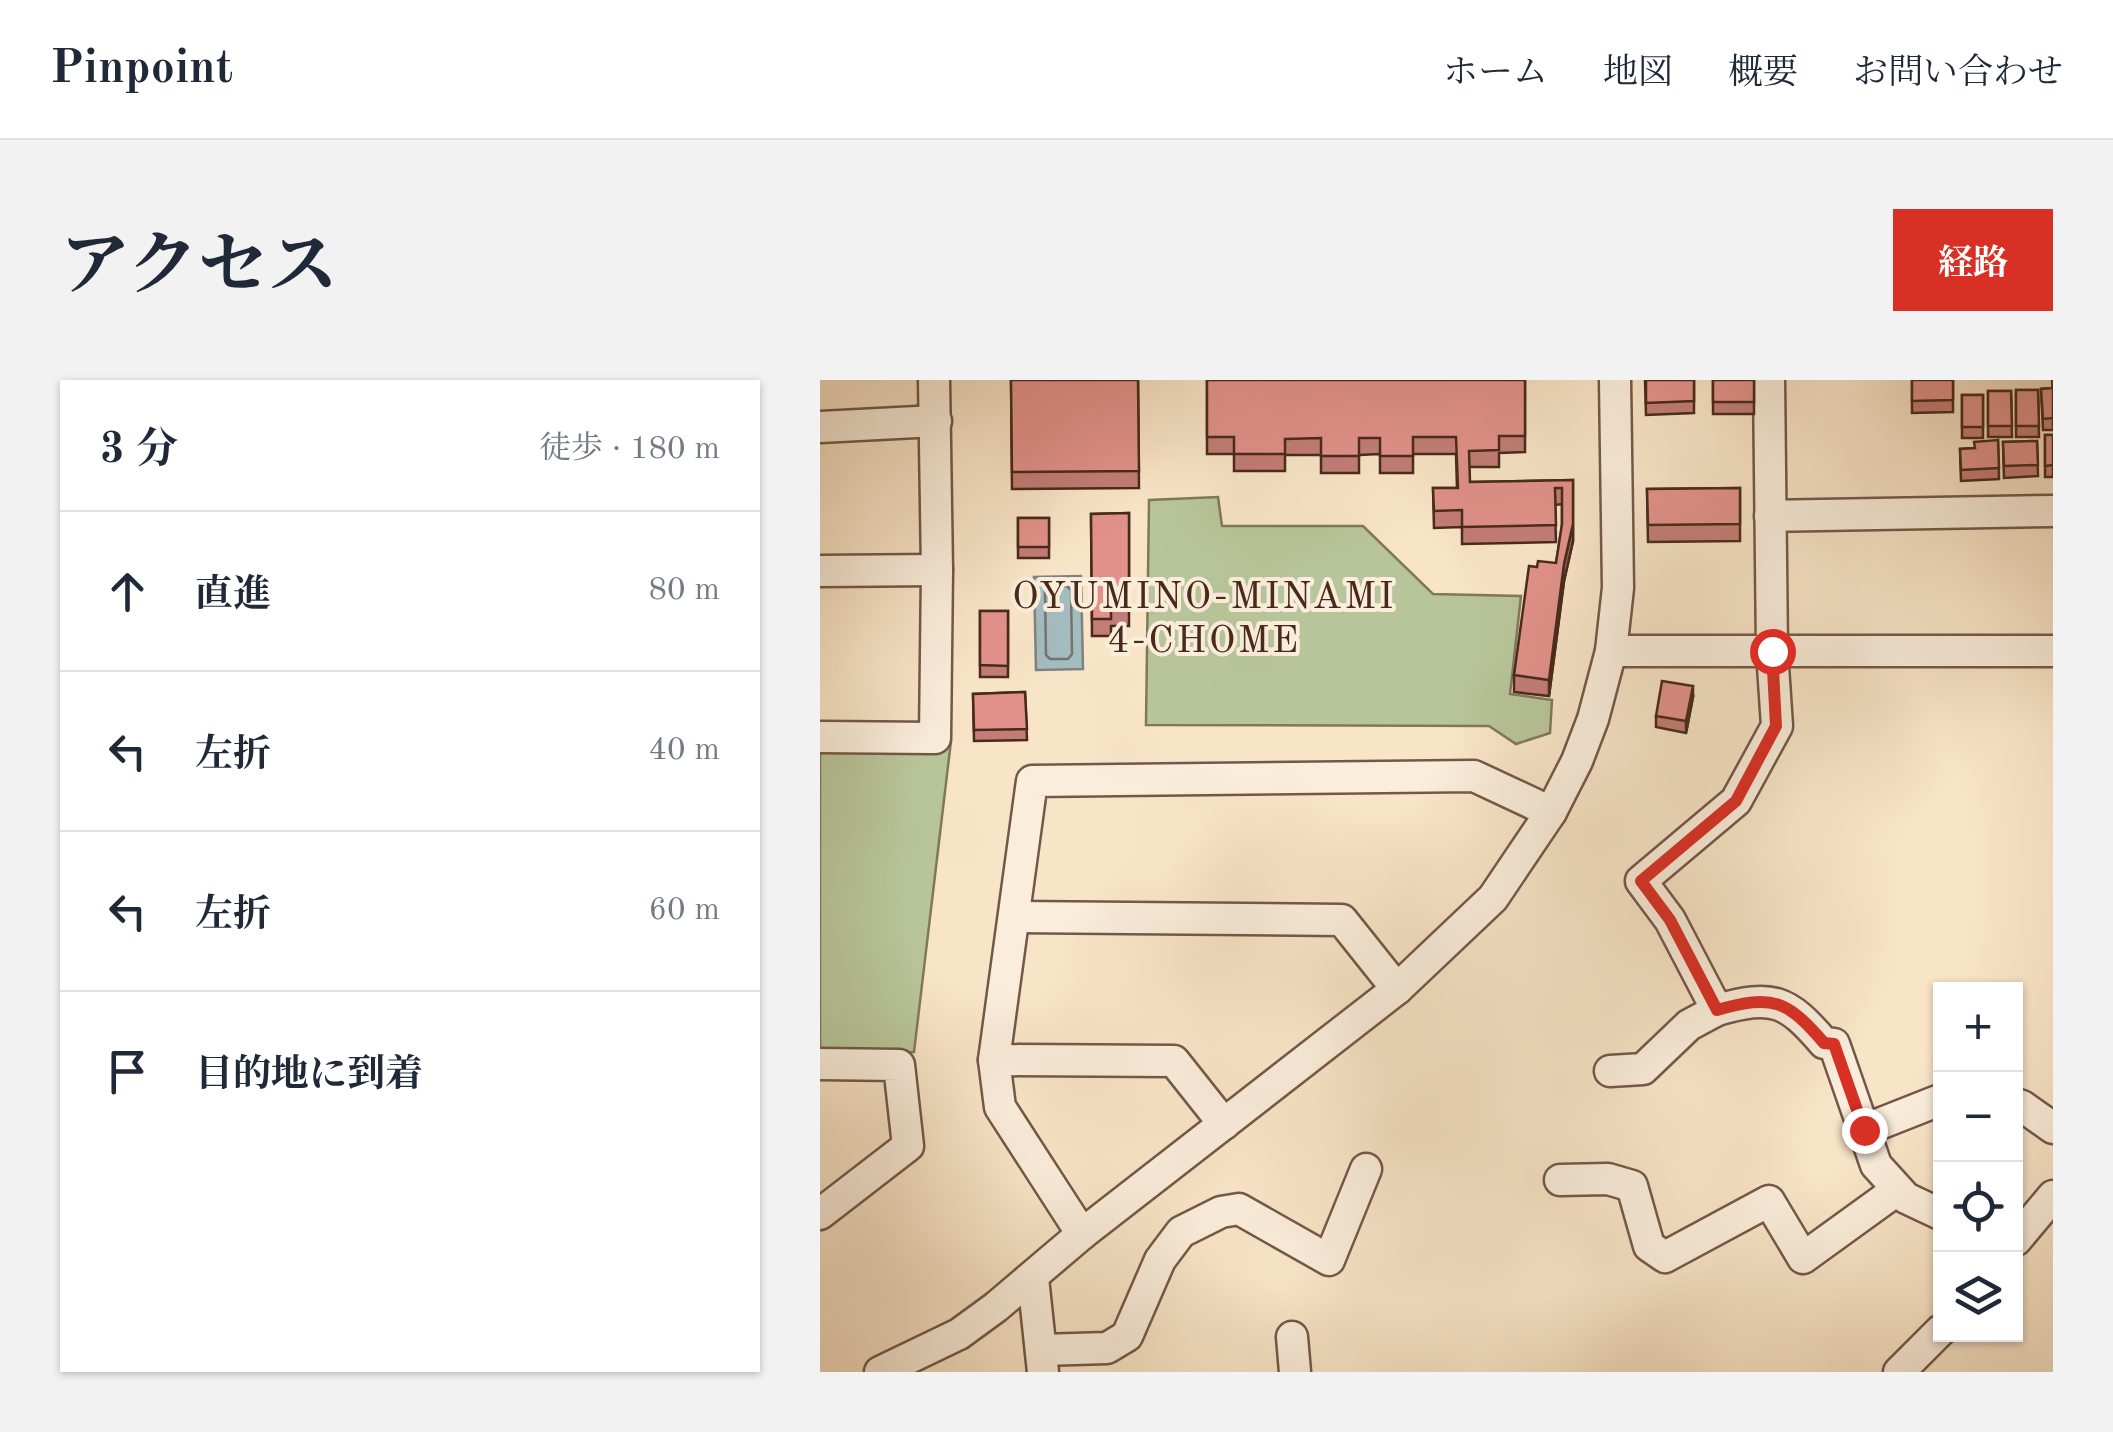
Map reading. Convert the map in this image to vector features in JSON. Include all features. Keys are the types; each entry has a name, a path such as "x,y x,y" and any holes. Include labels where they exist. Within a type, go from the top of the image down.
{"street":[{"path":"820,737 935,738 938,570 934,380"},
{"path":"880,1372 958,1334 1032,1278 1082,1234 1397,989 1493,898 1551,812 1578,761 1593,719 1610,651 1618,588 1615,380 1627,380"},
{"path":"1717,1010 1670,920 1641,881 1736,801 1776,726 1769,380"},
{"path":"820,427 936,421"},
{"path":"1770,516 2053,511"},
{"path":"820,570 938,570"},
{"path":"1610,651 2053,651"},
{"path":"1082,1234 1000,1107 994,1060 1032,781 1474,776 1551,812"},
{"path":"1014,917 1342,920 1397,989"},
{"path":"1610,1071 1642,1069 1689,1025 1717,1010 1746,1002 1777,1003 1798,1013 1824,1043 1834,1044 1876,1165 1906,1198 1933,1211"},
{"path":"994,1060 1174,1061 1224,1124"},
{"path":"820,1064 900,1065 908,1146 820,1214"},
{"path":"1864,1130 1933,1103"},
{"path":"2023,1109 2053,1128"},
{"path":"1032,1278 1042,1361 1107,1348 1128,1336 1160,1260 1181,1232 1221,1212 1239,1209 1329,1260 1366,1170"},
{"path":"1560,1180 1608,1178 1632,1186 1649,1246 1665,1257 1768,1201 1803,1258 1898,1190"},
{"path":"2023,1232 2053,1196"},
{"path":"1292,1337 1295,1372"},
{"path":"1899,1372 1933,1338"}],"green space":[{"path":"1218,497 1222,526 1363,526 1433,594 1521,596 1510,694 1552,700 1550,733 1516,744 1489,726 1146,725 1149,500"},
{"path":"951,741 914,1052 820,1054 820,744"}],"water":[{"path":"1081,576 1083,669 1036,670 1034,577"}],"building":[{"path":"1011,380 1138,380 1139,471 1012,472"},
{"path":"1207,380 1525,380 1525,436 1499,436 1499,450 1469,451 1470,482 1573,480 1573,524 1549,680 1514,675 1529,566 1537,567 1538,561 1556,563 1562,488 1555,488 1556,525 1462,527 1462,510 1434,511 1433,488 1458,488 1456,437 1413,437 1413,456 1380,456 1380,438 1359,438 1359,456 1321,456 1321,438 1285,439 1285,454 1234,454 1234,437 1207,437"},
{"path":"1646,380 1694,380 1694,401 1646,403"},
{"path":"1713,380 1754,380 1754,402 1713,402"},
{"path":"1912,380 1953,380 1953,400 1912,401"},
{"path":"2053,388 2053,418 2043,419 2041,389"},
{"path":"2016,390 2038,390 2039,426 2016,426"},
{"path":"1988,391 2011,391 2012,426 1988,426"},
{"path":"1962,395 1983,395 1983,427 1962,427"},
{"path":"2045,435 2053,435 2053,465 2045,466"},
{"path":"1998,440 1999,468 1961,470 1960,449 1975,448 1974,442"},
{"path":"2037,441 2038,465 2004,466 2003,442"},
{"path":"1740,488 1740,524 1648,525 1647,489"},
{"path":"1129,513 1129,609 1111,609 1111,619 1092,619 1091,514"},
{"path":"1018,518 1049,518 1049,547 1018,547"},
{"path":"980,611 1008,611 1008,666 980,665"},
{"path":"1662,681 1693,686 1686,721 1656,716"},
{"path":"1025,692 1027,729 974,730 973,694"}],"district":[{"name":"OYUMINO-MINAMI 4-CHOME","path":"1204,617"}],"route":[{"path":"1772,651 1776,726 1736,801 1641,881 1670,920 1717,1010 1746,1002 1777,1003 1798,1013 1824,1043 1834,1044 1864,1130"}]}
